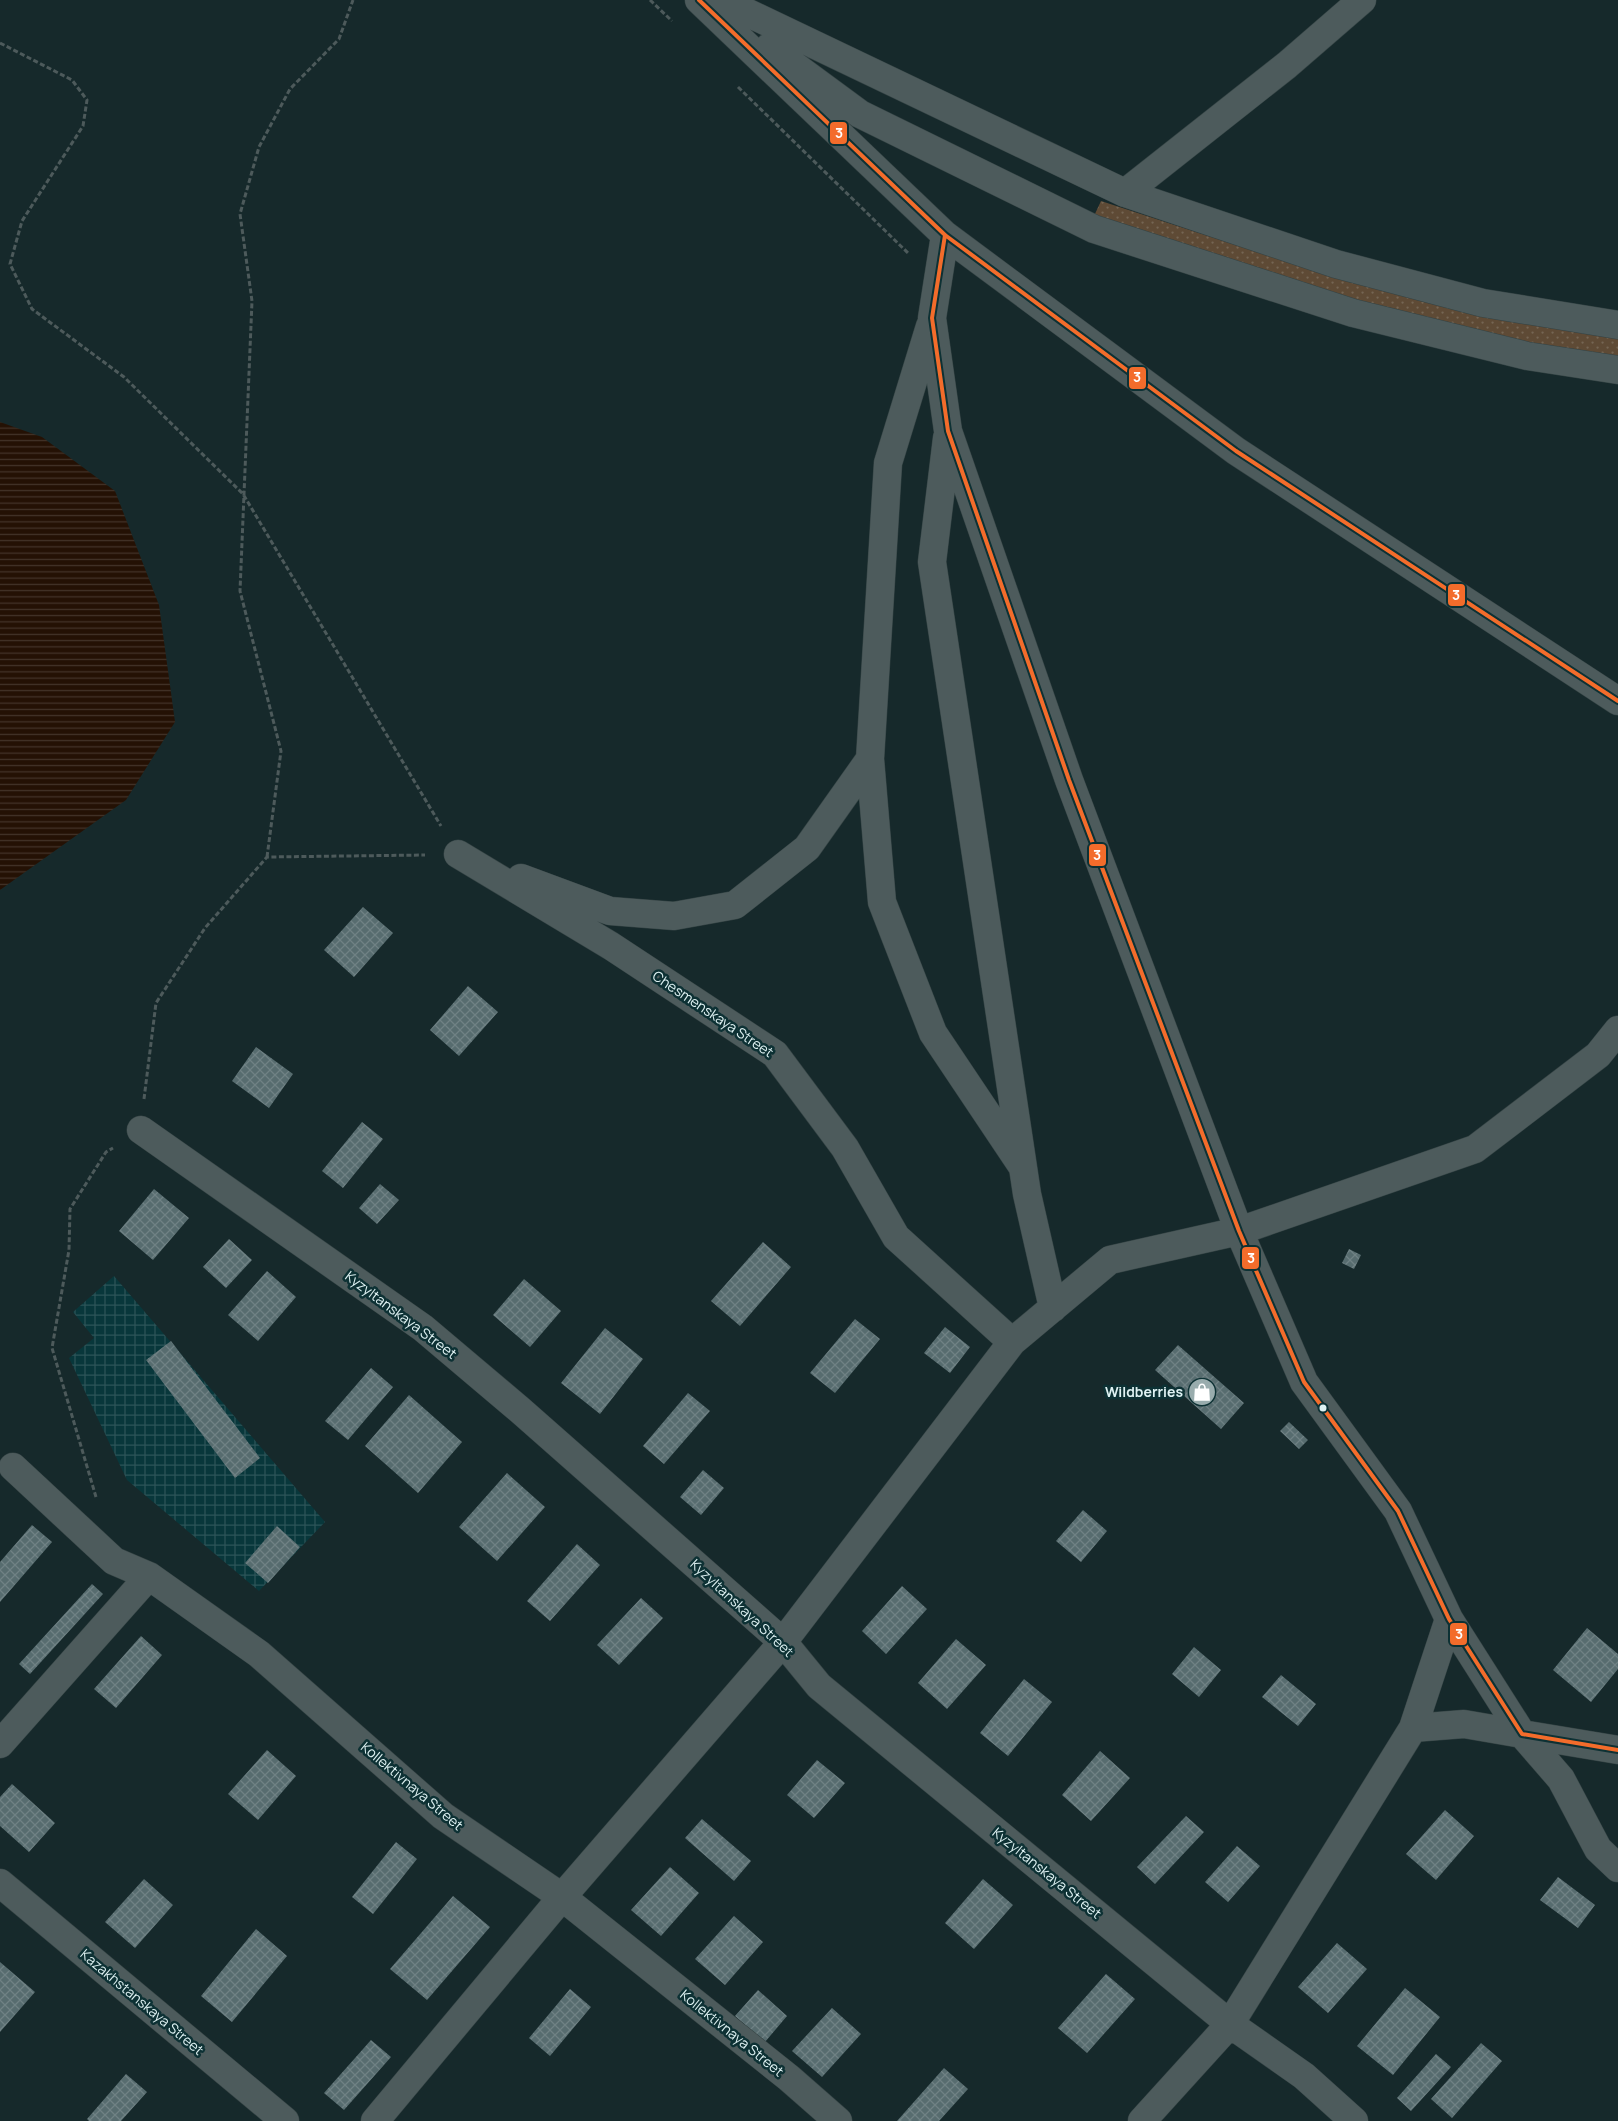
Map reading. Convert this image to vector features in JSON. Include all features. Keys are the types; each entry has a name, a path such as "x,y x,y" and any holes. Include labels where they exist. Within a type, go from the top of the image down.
{"street":[{"path":"698,0 945,235 1236,451 1618,701"},
{"path":"705,0 860,114 1094,229 1353,313 1527,356 1618,370"},
{"path":"721,0 1125,193 1345,266 1483,303 1618,325"},
{"path":"1125,193 1287,65 1362,0"},
{"path":"945,235 932,318 888,463 870,759 882,902 933,1033 1022,1166"},
{"path":"932,318 948,431 1069,780 1239,1231 1304,1382 1398,1511 1449,1618 1522,1734 1561,1780 1598,1849 1618,1868"},
{"path":"948,431 932,562 1022,1166 1053,1308"},
{"path":"458,854 610,911 674,916 735,905 808,848 870,759"},
{"name":"Chesmenskaya Street","path":"458,854 611,946 775,1054 846,1148 896,1238 1012,1342"},
{"path":"375,2121 562,1897 783,1642 1012,1342 1110,1260 1239,1231 1474,1149 1598,1055 1618,1030"},
{"name":"Kyzyltanskaya Street","path":"141,1130 423,1328 520,1410 783,1642 819,1686 1230,2024 1304,2076 1354,2121"},
{"name":"Kollektivnaya Street","path":"13,1467 114,1561 149,1576 259,1654 443,1816 562,1897 789,2078 838,2121"},
{"path":"0,1744 149,1576"},
{"path":"1142,2121 1230,2024 1413,1728 1449,1618"},
{"path":"1413,1728 1464,1724 1618,1750"},
{"name":"Kazakhstanskaya Street","path":"0,1883 284,2121"}],"path":[{"path":"98,1506 52,1348 69,1250 70,1209 106,1152 141,1130 156,1003 205,928 267,857 282,751 240,591 252,301 240,214 259,147 290,89 339,39 353,0"},
{"path":"650,0 678,28"},
{"path":"0,42 72,80 87,100 83,126 22,221 10,264 32,308 124,377 243,494 458,854 267,857"},
{"path":"734,83 938,283"}],"shaded area":[{"path":"1101,201 1276,258 1618,337 1618,358 1550,347 1415,320 1094,216"},
{"path":"0,422 42,437 115,491 159,605 175,722 126,800 0,890"},
{"path":"114,1276 325,1522 259,1591 127,1480 69,1358 94,1338 73,1312"}],"building":[{"path":"363,907 393,933 354,977 324,950"},
{"path":"468,986 498,1012 459,1056 430,1030"},
{"path":"256,1047 293,1074 269,1108 232,1081"},
{"path":"362,1122 383,1139 343,1188 322,1171"},
{"path":"380,1184 399,1200 377,1224 359,1208"},
{"path":"154,1189 189,1218 153,1260 119,1231"},
{"path":"229,1239 252,1260 226,1288 203,1267"},
{"path":"763,1242 791,1267 740,1326 711,1301"},
{"path":"1349,1249 1361,1255 1354,1269 1342,1263"},
{"path":"267,1271 296,1297 258,1341 228,1315"},
{"path":"524,1279 561,1311 530,1347 493,1315"},
{"path":"855,1319 880,1339 835,1393 810,1373"},
{"path":"945,1327 970,1347 950,1373 924,1353"},
{"path":"605,1328 643,1359 600,1414 561,1383"},
{"path":"171,1341 260,1458 235,1478 146,1360"},
{"path":"1178,1345 1244,1403 1221,1429 1155,1370"},
{"path":"371,1368 393,1387 348,1440 325,1421"},
{"path":"688,1393 710,1411 664,1464 643,1446"},
{"path":"409,1395 462,1442 418,1493 365,1446"},
{"path":"1289,1422 1308,1440 1299,1449 1280,1431"},
{"path":"703,1470 724,1488 701,1515 680,1497"},
{"path":"507,1473 545,1507 497,1561 459,1527"},
{"path":"1083,1510 1107,1531 1081,1562 1056,1541"},
{"path":"32,1525 52,1542 0,1602 0,1562"},
{"path":"277,1526 300,1547 268,1583 245,1563"},
{"path":"577,1544 600,1565 550,1621 527,1601"},
{"path":"92,1584 103,1594 30,1674 19,1664"},
{"path":"902,1586 927,1609 886,1654 862,1631"},
{"path":"641,1598 663,1618 619,1665 597,1645"},
{"path":"1587,1628 1618,1654 1618,1669 1591,1702 1553,1670"},
{"path":"141,1636 162,1655 116,1708 94,1689"},
{"path":"956,1639 986,1665 947,1709 918,1683"},
{"path":"1194,1647 1221,1670 1199,1697 1172,1674"},
{"path":"1281,1675 1316,1704 1298,1726 1262,1697"},
{"path":"1024,1679 1052,1702 1008,1756 980,1733"},
{"path":"267,1750 296,1776 258,1820 228,1794"},
{"path":"1100,1751 1130,1778 1091,1821 1062,1795"},
{"path":"817,1760 845,1783 814,1818 787,1795"},
{"path":"12,1784 55,1823 29,1852 0,1826 0,1797"},
{"path":"1445,1810 1474,1836 1436,1880 1406,1854"},
{"path":"1186,1816 1204,1832 1155,1884 1137,1867"},
{"path":"702,1819 751,1861 734,1881 685,1838"},
{"path":"396,1842 417,1859 373,1914 352,1897"},
{"path":"1237,1846 1260,1866 1228,1902 1205,1882"},
{"path":"670,1867 699,1893 661,1936 631,1910"},
{"path":"1558,1877 1595,1905 1578,1928 1540,1900"},
{"path":"144,1879 173,1905 135,1948 105,1922"},
{"path":"983,1879 1013,1905 974,1949 945,1923"},
{"path":"453,1896 490,1927 427,2000 390,1969"},
{"path":"734,1916 763,1942 725,1985 695,1959"},
{"path":"256,1929 287,1956 232,2022 201,1996"},
{"path":"1337,1943 1367,1969 1328,2013 1298,1987"},
{"path":"0,1962 35,1992 0,2032"},
{"path":"1106,1974 1135,1999 1087,2053 1058,2028"},
{"path":"1405,1988 1440,2017 1393,2075 1357,2046"},
{"path":"570,1989 591,2007 550,2056 529,2038"},
{"path":"758,1990 787,2016 765,2042 735,2016"},
{"path":"832,2008 861,2034 822,2077 792,2051"},
{"path":"371,2040 391,2057 344,2110 324,2093"},
{"path":"1481,2043 1502,2061 1452,2118 1431,2099"},
{"path":"1436,2054 1451,2067 1411,2111 1397,2098"},
{"path":"944,2068 968,2089 939,2121 897,2121"},
{"path":"126,2074 147,2092 121,2121 89,2121 87,2119"}],"transit line":[{"name":"3","path":"699,0 945,235 1236,451 1618,701"},
{"name":"3","path":"945,235 932,318 948,431 1069,780 1239,1231 1304,1382 1398,1511 1449,1619 1522,1734 1618,1750"}],"place":[{"name":"Wildberries","path":"1202,1392"}]}
